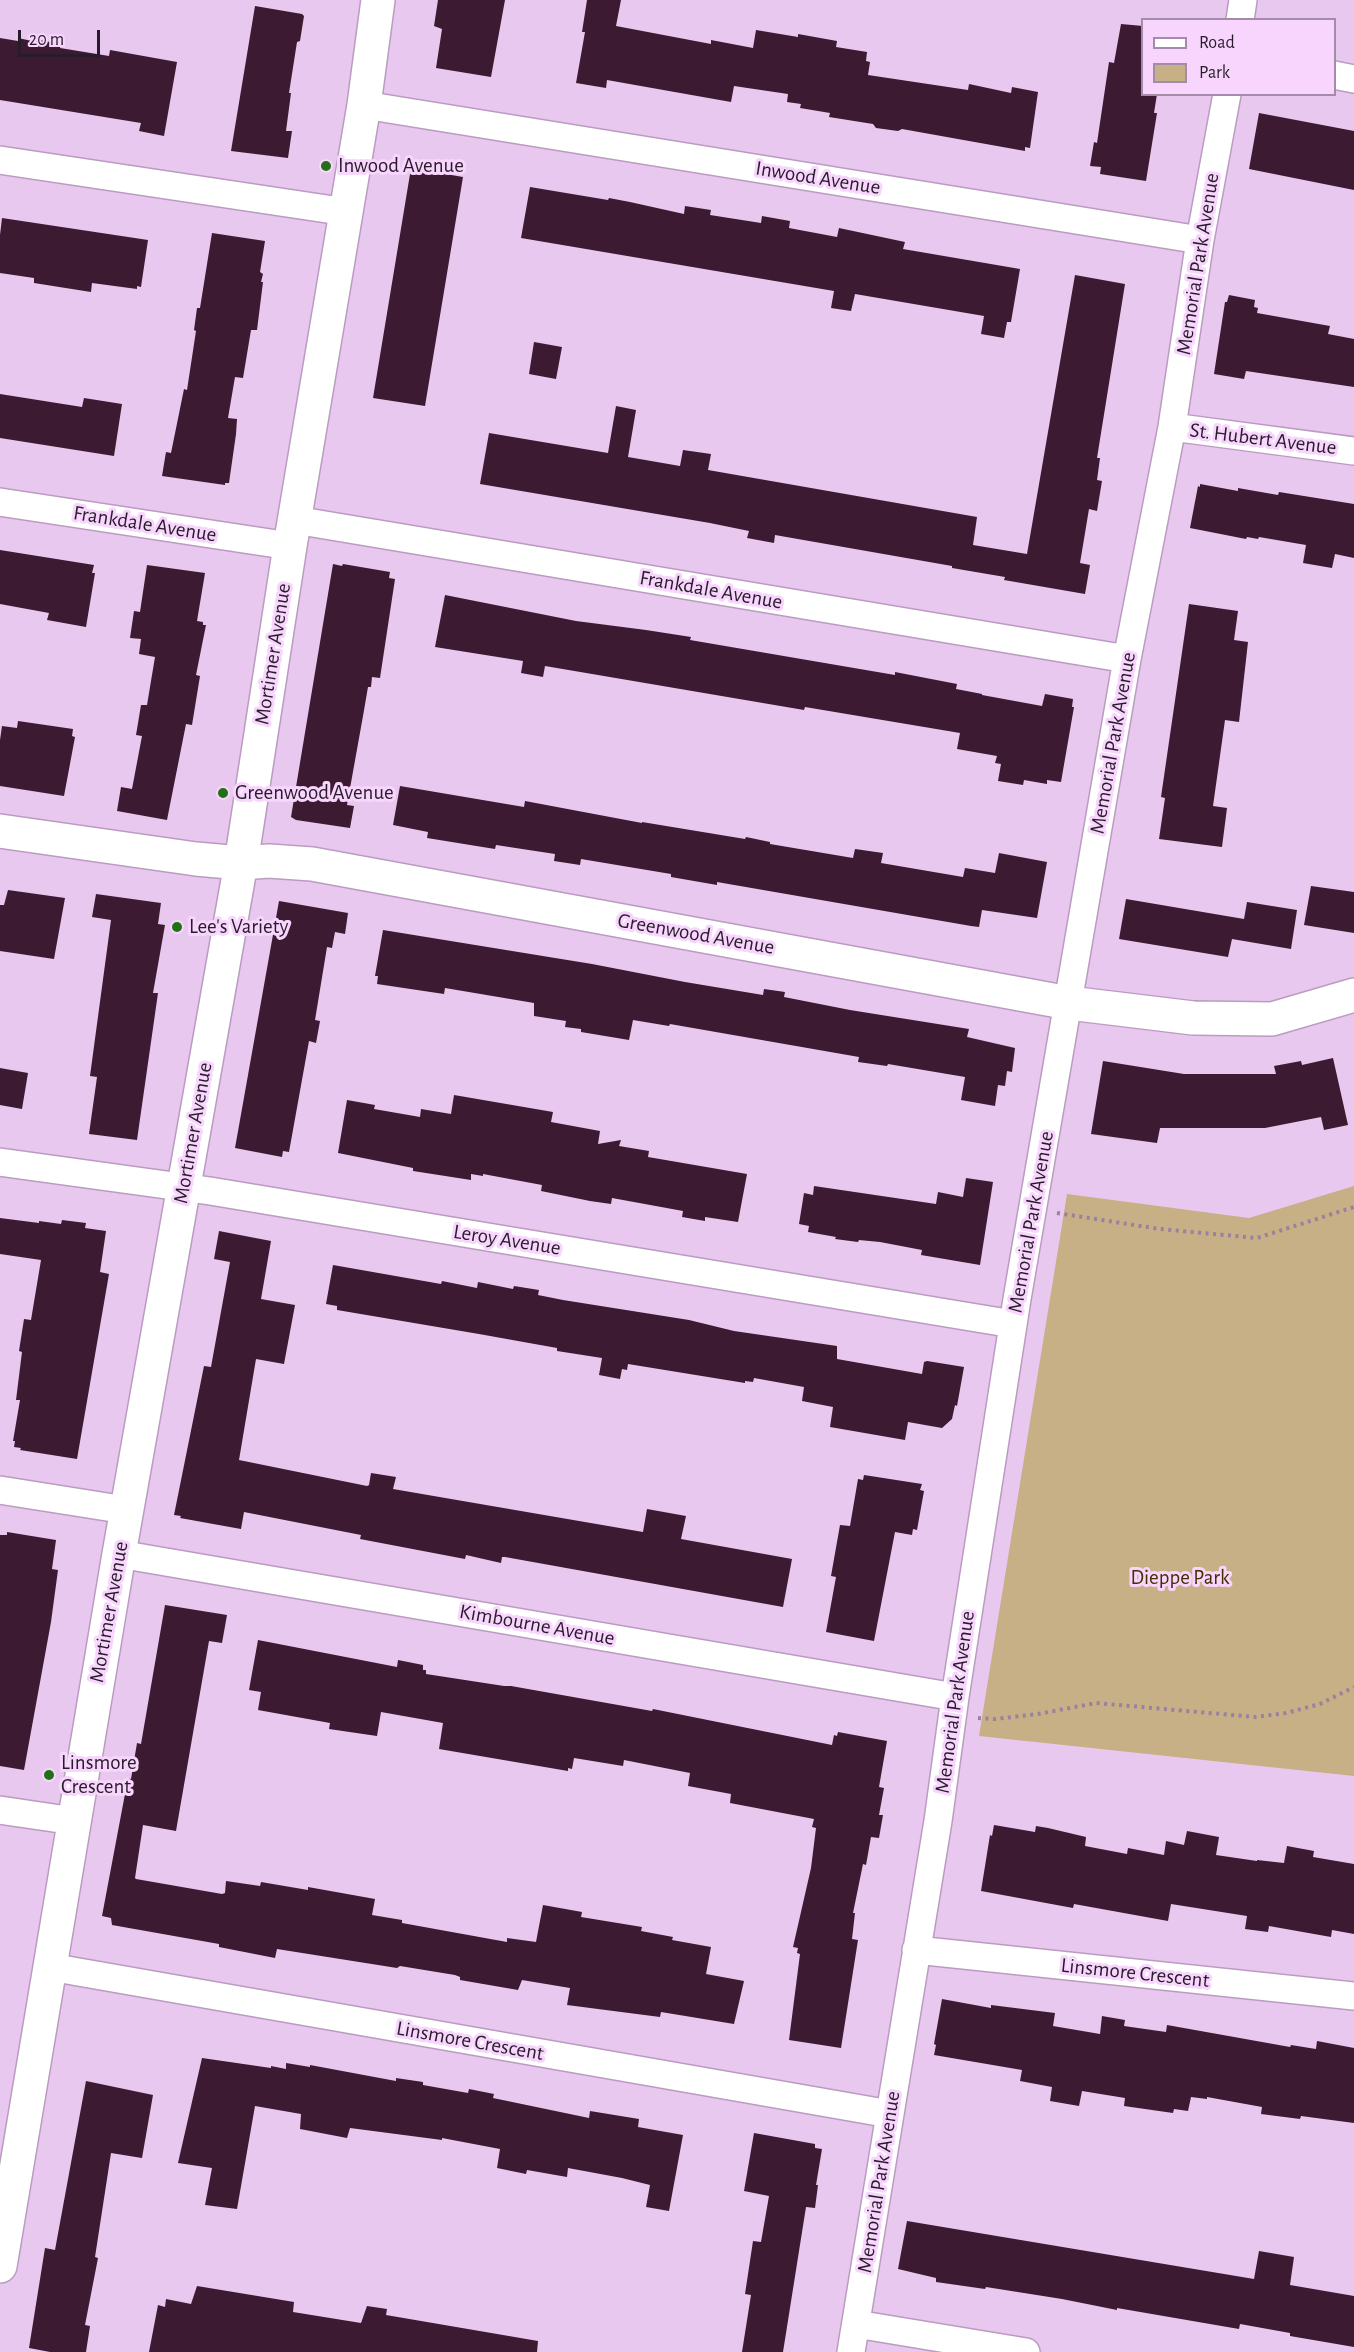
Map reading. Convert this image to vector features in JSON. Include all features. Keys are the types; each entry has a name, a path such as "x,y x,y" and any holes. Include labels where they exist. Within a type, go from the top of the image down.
{"street":[{"name":"Mortimer Avenue","path":"0,2266 9,2153 50,1967 126,1510 241,863 292,533 364,105 378,0"},
{"path":"1240,18 1244,0"},
{"path":"1336,75 1354,79"},
{"name":"Memorial Park Avenue","path":"850,2352 938,1821 1013,1324 1127,659 1172,427 1200,240 1227,96"},
{"name":"Inwood Avenue","path":"364,105 1200,240"},
{"path":"0,160 347,212"},
{"name":"St. Hubert Avenue","path":"1172,427 1354,451"},
{"name":"Frankdale Avenue","path":"0,502 292,533 1127,659"},
{"name":"Greenwood Avenue","path":"0,831 196,859 241,863 269,861 312,864 1069,1002 1193,1018 1272,1019 1354,995"},
{"name":"Leroy Avenue","path":"0,1162 183,1187 1013,1324"},
{"path":"0,1490 126,1510"},
{"name":"Kimbourne Avenue","path":"119,1554 955,1697"},
{"path":"0,1810 74,1821"},
{"name":"Linsmore Crescent","path":"916,1950 1354,1996"},
{"name":"Linsmore Crescent","path":"50,1967 890,2114"},
{"path":"856,2324 1026,2352"}],"path":[{"path":"1033,1209 1160,1229 1257,1238 1354,1207"},
{"path":"978,1718 1027,1716 1096,1703 1255,1717 1286,1713 1320,1704 1354,1687"}],"green space":[{"name":"Dieppe Park","path":"1354,1186 1354,1776 979,1736 1067,1194 1249,1218"}],"building":[{"path":"438,0 505,0 491,77 436,68 442,29 434,26"},
{"path":"587,0 621,0 616,26 711,44 711,40 753,48 756,30 798,37 798,34 837,41 836,47 867,52 866,61 870,62 868,75 968,90 969,84 1011,93 1012,87 1038,92 1030,148 1025,147 1025,151 902,129 898,131 876,128 873,124 829,117 830,113 800,108 801,104 787,102 788,94 734,86 731,102 607,80 606,88 576,83 585,32 582,32"},
{"path":"255,6 304,16 300,41 297,42 289,93 291,93 286,131 292,131 288,158 231,151"},
{"path":"1121,24 1141,26 1141,96 1157,96 1154,113 1157,113 1146,181 1100,174 1101,167 1090,166 1094,142 1097,143 1109,62 1114,63"},
{"path":"0,38 18,41 18,38 32,41 34,39 61,44 60,48 109,56 110,50 177,62 164,136 139,131 141,123 0,100"},
{"path":"1259,113 1354,131 1354,190 1249,169"},
{"path":"411,168 463,177 425,406 373,398"},
{"path":"530,187 608,200 609,198 684,214 685,206 711,210 710,215 761,223 762,216 790,221 789,228 837,237 839,228 905,242 903,249 1020,269 1011,322 1007,322 1004,338 981,334 984,316 855,294 851,311 831,308 834,291 521,238"},
{"path":"2,218 148,240 141,287 137,286 137,289 92,283 91,292 34,283 34,278 0,273"},
{"path":"212,233 265,241 260,272 263,274 261,282 263,282 257,330 251,330 243,378 235,377 228,418 237,419 229,483 225,485 162,476 166,452 171,453 184,389 187,390 197,308 200,308"},
{"path":"1075,275 1125,284 1097,458 1100,458 1097,480 1102,481 1097,511 1089,509 1080,563 1090,565 1085,594 1004,580 1005,577 952,568 952,566 775,535 774,543 747,538 749,531 710,523 480,484 489,433 608,453 616,406 636,410 628,457 680,466 683,450 711,454 708,470 977,517 973,545 1027,554"},
{"path":"1229,295 1255,300 1254,307 1258,308 1257,313 1330,326 1328,334 1354,339 1354,387 1246,371 1244,379 1214,374 1225,302"},
{"path":"534,342 562,347 556,379 529,374"},
{"path":"0,394 82,407 84,398 122,404 114,456 0,438"},
{"path":"1200,484 1238,491 1238,488 1278,495 1279,492 1354,504 1354,558 1335,554 1332,568 1303,563 1306,545 1259,537 1258,539 1247,537 1246,539 1190,528"},
{"path":"0,550 94,565 92,573 95,573 86,627 47,620 49,613 0,604"},
{"path":"333,564 390,572 389,578 395,579 380,678 372,677 371,687 368,687 347,805 354,806 350,828 296,820 291,817"},
{"path":"147,565 205,573 197,621 206,625 196,675 200,676 192,725 186,724 167,820 117,811 121,787 132,789 142,736 136,735 141,705 147,705 155,657 139,654 141,639 130,638 134,611 140,612"},
{"path":"445,595 576,621 691,637 690,640 895,675 895,672 957,684 956,689 1042,706 1045,694 1073,699 1072,707 1074,707 1061,782 1047,780 1047,784 1024,780 1023,785 998,781 1001,764 995,763 997,756 957,749 960,733 805,707 804,710 545,666 543,677 521,673 523,661 435,647"},
{"path":"1189,604 1238,611 1234,640 1248,642 1239,722 1225,720 1213,806 1227,808 1222,847 1159,839 1165,798 1161,797"},
{"path":"18,721 73,729 72,736 75,737 64,796 0,786 2,726 17,728"},
{"path":"400,786 524,807 525,801 642,823 745,839 746,837 770,842 770,844 853,858 855,849 883,853 881,863 963,877 965,868 995,873 999,853 1047,862 1037,918 982,910 979,927 717,882 717,885 671,877 671,874 581,859 580,865 554,861 555,854 496,845 495,849 427,838 428,832 393,825"},
{"path":"1311,886 1354,892 1354,933 1304,925"},
{"path":"8,890 65,898 54,959 0,951 0,905 4,905"},
{"path":"96,894 161,903 158,924 165,925 153,993 158,993 137,1140 89,1134 97,1077 90,1076 111,920 92,917"},
{"path":"1126,899 1244,919 1247,902 1297,910 1291,949 1232,939 1228,957 1119,939"},
{"path":"279,901 348,913 345,934 335,932 332,948 327,947 315,1020 320,1021 316,1043 309,1041 289,1152 283,1151 282,1157 235,1148"},
{"path":"383,930 763,995 764,989 785,992 784,997 969,1029 967,1037 1015,1048 1012,1072 1007,1071 1005,1086 998,1085 995,1106 961,1100 965,1077 888,1064 887,1066 858,1062 859,1057 670,1024 669,1026 633,1020 629,1040 581,1032 581,1029 565,1027 566,1021 534,1016 534,1003 445,988 444,994 377,984 378,976 375,976"},
{"path":"1333,1058 1348,1125 1324,1130 1321,1117 1265,1128 1160,1128 1157,1143 1091,1134 1103,1061 1184,1074 1276,1074 1274,1066 1301,1061 1302,1065"},
{"path":"0,1068 28,1073 22,1109 0,1105"},
{"path":"454,1095 553,1112 551,1122 600,1131 598,1144 621,1140 619,1146 649,1151 648,1157 747,1174 738,1222 705,1217 705,1221 682,1217 683,1211 612,1198 611,1204 590,1201 541,1191 542,1185 483,1174 483,1176 471,1174 471,1180 413,1171 413,1168 338,1153 347,1100 375,1105 374,1109 420,1117 421,1109 451,1114"},
{"path":"966,1178 993,1182 980,1265 921,1255 922,1250 880,1242 835,1239 836,1237 808,1232 809,1226 799,1224 804,1193 813,1195 814,1186 936,1204 938,1192 963,1197"},
{"path":"0,1218 61,1224 62,1220 86,1223 85,1228 106,1231 100,1272 109,1274 77,1459 20,1450 21,1448 14,1447 20,1400 16,1400 22,1352 19,1351 24,1319 31,1320 41,1260 0,1254"},
{"path":"219,1231 271,1241 261,1299 295,1305 284,1364 256,1359 239,1460 367,1486 371,1473 396,1477 393,1489 643,1532 647,1509 686,1516 681,1539 792,1559 783,1607 505,1557 502,1557 501,1563 466,1555 465,1559 360,1539 361,1535 244,1512 241,1529 174,1515 204,1366 211,1367 230,1262 214,1259"},
{"path":"333,1265 441,1284 442,1281 477,1288 478,1282 513,1289 514,1286 539,1290 538,1295 563,1300 689,1320 734,1331 837,1346 837,1359 922,1374 924,1362 927,1361 964,1367 957,1406 955,1405 952,1419 942,1428 908,1422 905,1440 830,1427 833,1407 802,1401 804,1387 754,1378 753,1382 745,1381 745,1383 628,1364 627,1370 622,1369 620,1379 599,1375 602,1358 557,1351 557,1348 337,1310 337,1306 326,1304"},
{"path":"864,1475 922,1484 920,1490 924,1491 917,1530 913,1529 912,1535 895,1532 874,1641 826,1632 836,1577 831,1576 840,1525 850,1526 858,1479 863,1480"},
{"path":"7,1532 56,1540 52,1569 58,1570 51,1622 24,1770 0,1766 0,1535 7,1535"},
{"path":"165,1605 227,1615 222,1643 209,1641 176,1831 143,1825 136,1879 222,1894 225,1893 226,1881 260,1886 261,1882 308,1890 308,1887 375,1899 372,1915 402,1920 402,1923 507,1942 507,1938 536,1942 543,1905 582,1912 581,1917 642,1927 641,1931 673,1937 672,1940 711,1947 706,1974 744,1981 734,2024 661,2012 660,2017 567,2005 570,1988 522,1980 518,1990 460,1980 460,1977 455,1975 277,1949 275,1958 219,1947 219,1944 112,1925 111,1918 102,1916 128,1778 131,1779 137,1743 141,1744"},
{"path":"258,1640 397,1667 398,1660 423,1665 426,1674 511,1686 652,1711 653,1709 832,1745 834,1735 837,1736 838,1732 887,1741 879,1787 884,1788 879,1815 883,1815 879,1838 871,1837 853,1913 855,1913 852,1939 858,1940 841,2048 789,2040 800,1954 797,1953 798,1948 793,1947 811,1868 816,1828 812,1827 814,1819 730,1803 731,1794 688,1786 690,1773 624,1760 623,1766 574,1758 572,1769 568,1768 568,1771 439,1749 443,1723 381,1712 377,1736 329,1729 330,1723 258,1710 261,1692 249,1690"},
{"path":"994,1825 1035,1832 1036,1826 1048,1828 1086,1837 1085,1846 1127,1854 1128,1848 1164,1855 1166,1841 1184,1845 1187,1831 1219,1837 1216,1855 1284,1863 1287,1846 1314,1851 1313,1857 1354,1864 1354,1934 1332,1930 1331,1937 1269,1926 1268,1932 1245,1929 1247,1916 1171,1904 1168,1921 1074,1904 1073,1908 981,1891 990,1835 992,1836"},
{"path":"942,1999 991,2008 991,2005 1055,2013 1053,2026 1100,2034 1102,2016 1125,2020 1124,2026 1166,2032 1167,2025 1290,2047 1291,2045 1316,2049 1317,2041 1354,2048 1354,2123 1301,2116 1300,2119 1261,2114 1262,2107 1207,2097 1207,2099 1191,2097 1188,2111 1174,2109 1173,2113 1124,2106 1125,2098 1082,2091 1079,2106 1050,2101 1052,2087 1020,2081 1022,2070 934,2055"},
{"path":"202,2058 286,2069 286,2063 310,2067 310,2065 396,2081 396,2078 423,2082 423,2085 468,2093 469,2089 494,2094 493,2098 589,2118 590,2111 639,2119 638,2127 683,2135 669,2211 646,2207 650,2185 568,2168 567,2177 527,2170 526,2174 497,2168 500,2149 442,2138 442,2140 350,2128 347,2138 300,2129 301,2114 255,2106 237,2209 205,2205 212,2168 178,2163"},
{"path":"86,2081 153,2095 142,2158 111,2153 95,2257 98,2258 85,2325 90,2326 86,2352 50,2352 29,2348 45,2248 55,2250"},
{"path":"754,2133 815,2144 815,2148 822,2149 815,2208 806,2207 783,2352 742,2352 751,2295 745,2294 753,2241 761,2242 769,2196 744,2191"},
{"path":"907,2221 1254,2279 1259,2251 1294,2257 1290,2285 1354,2296 1354,2347 1290,2336 1290,2333 1240,2324 1239,2329 986,2287 985,2289 936,2282 936,2278 898,2269"},
{"path":"197,2286 294,2302 293,2312 361,2323 367,2306 387,2309 386,2315 538,2341 537,2352 149,2352 158,2305 165,2307 166,2299 191,2304"}],"place":[{"name":"Inwood Avenue","path":"326,166"},
{"name":"Greenwood Avenue","path":"223,793"},
{"name":"Lee's Variety","path":"177,927"},
{"name":"Linsmore Crescent","path":"49,1775"}]}
